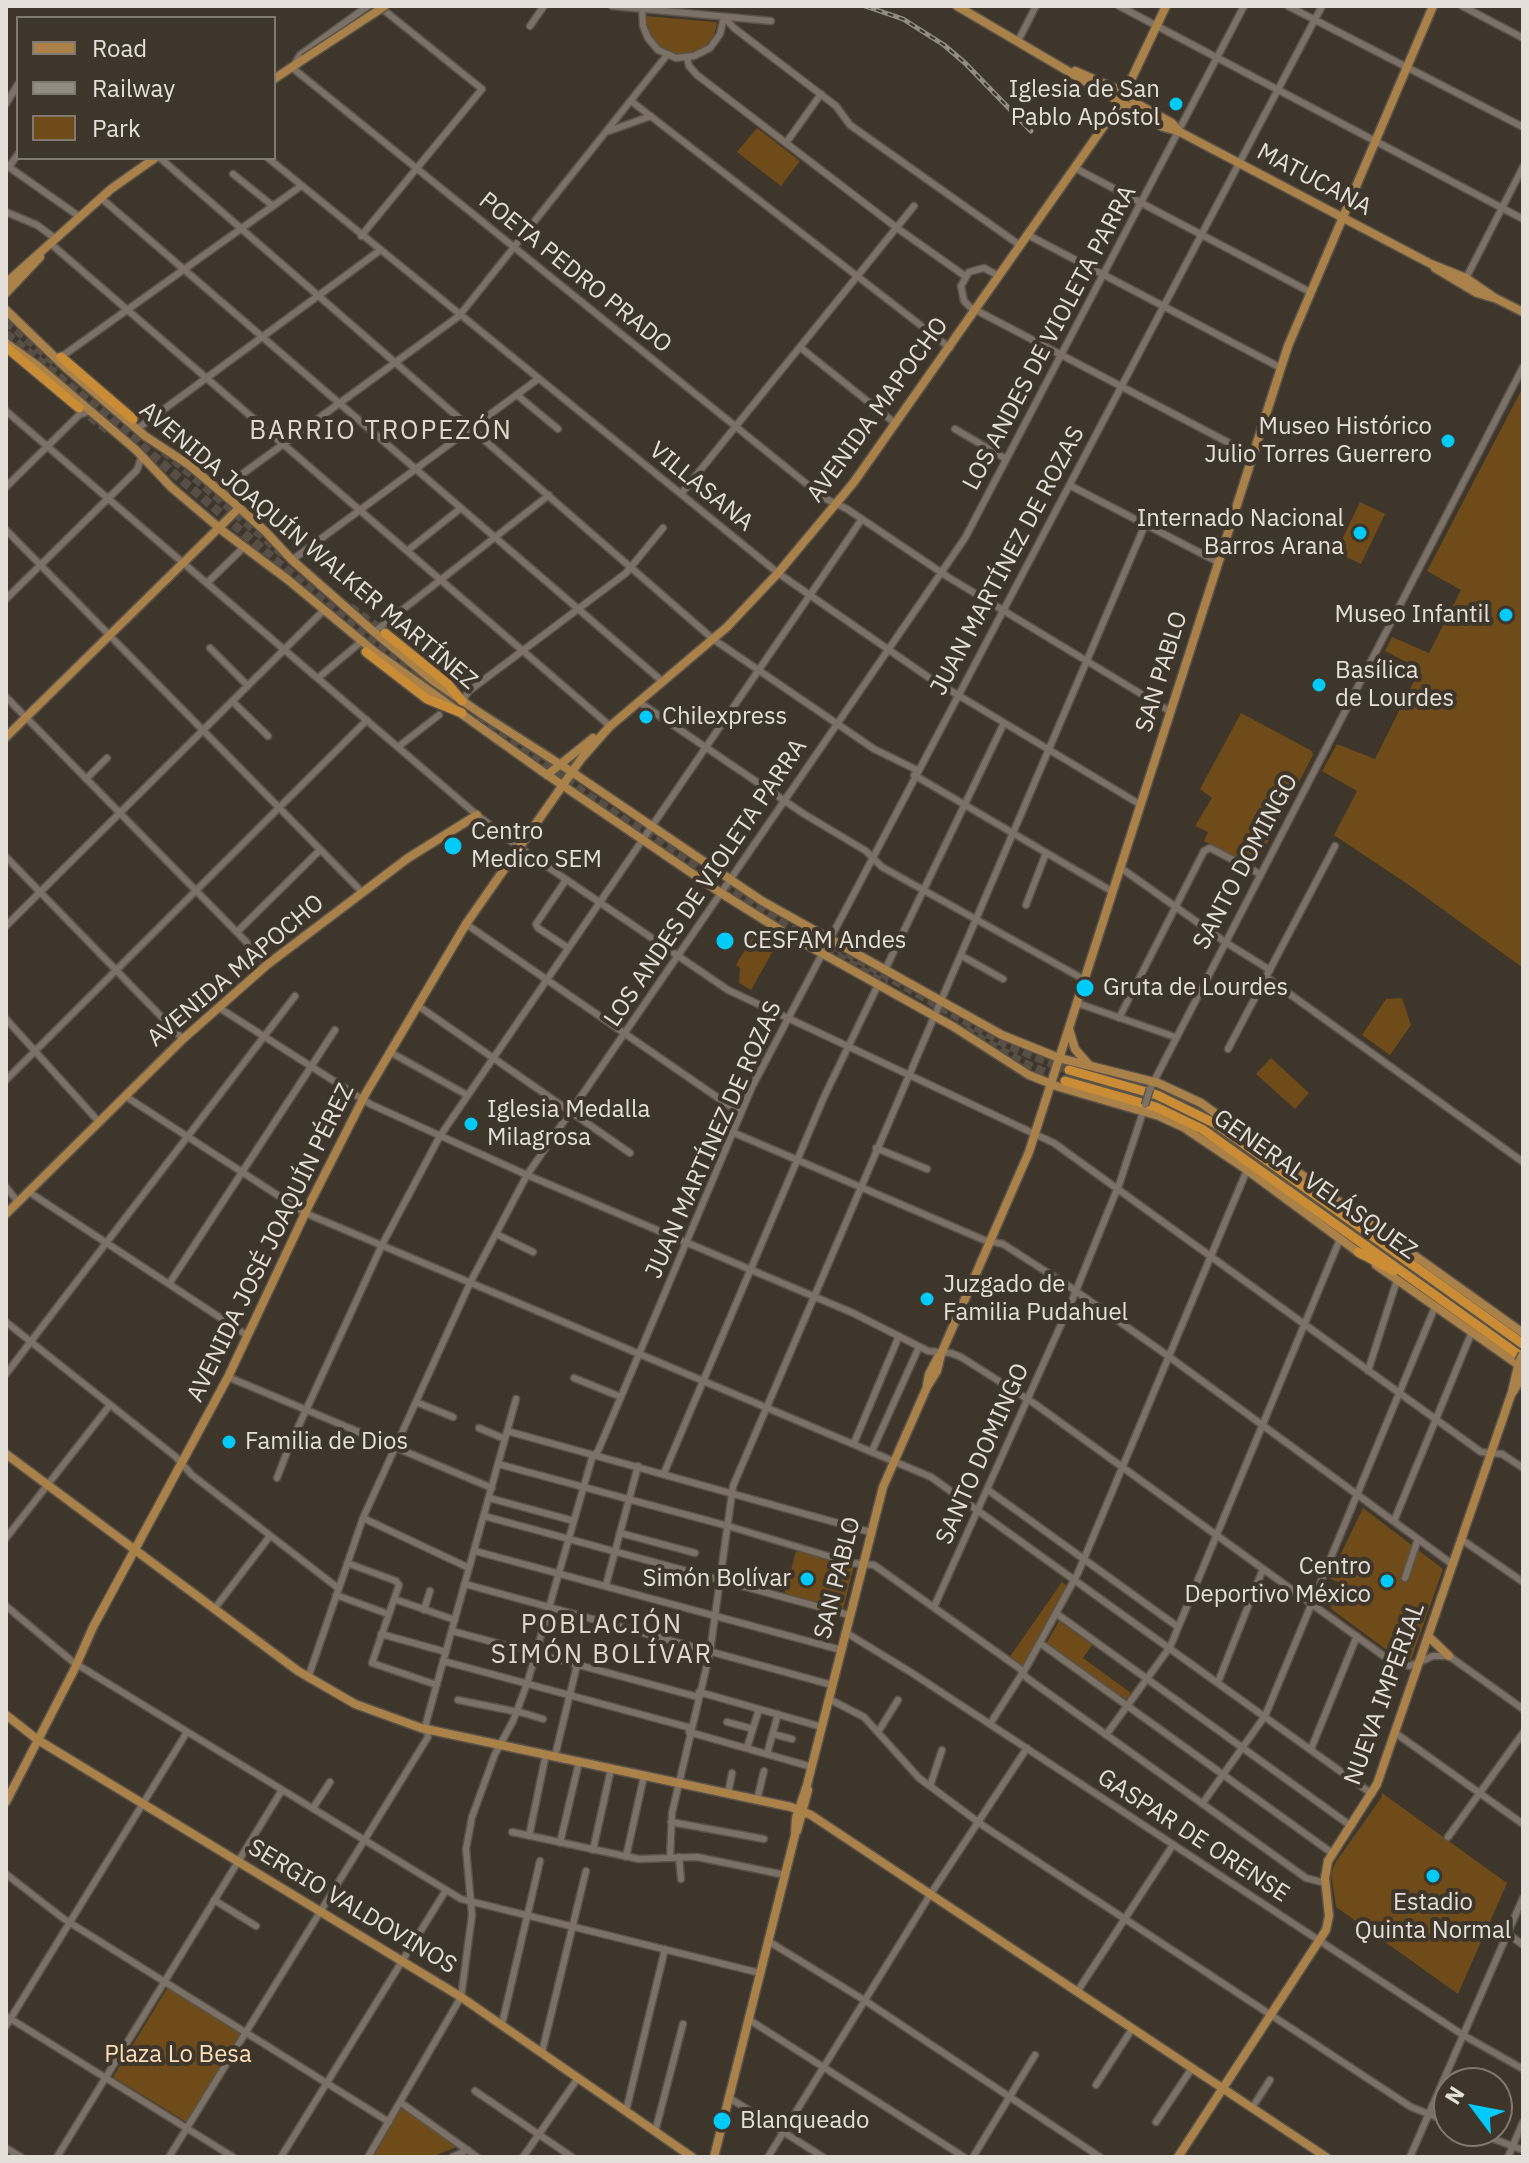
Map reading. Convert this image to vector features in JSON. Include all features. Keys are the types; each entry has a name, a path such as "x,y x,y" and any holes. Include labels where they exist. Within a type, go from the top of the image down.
{"highway":[{"path":"6,345 79,408"},
{"path":"64,355 138,423"},
{"path":"380,632 448,684 462,701"},
{"path":"366,652 427,699 462,713"},
{"name":"GENERAL VELÁSQUEZ","path":"1069,1070 1157,1095 1204,1117 1523,1344"},
{"name":"GENERAL VELÁSQUEZ","path":"1065,1081 1144,1103 1191,1122 1419,1283 1521,1362"},
{"path":"1365,1220 1416,1267"},
{"path":"1358,1252 1419,1283"}],"main road":[{"path":"276,78 385,6"},
{"name":"MATUCANA","path":"957,6 1166,129 1178,131 1523,312"},
{"name":"AVENIDA MAPOCHO","path":"547,775 713,639 778,573 836,504 950,348 1120,103 1166,6"},
{"name":"SAN PABLO","path":"713,2154 870,1532 893,1460 927,1387 932,1367 941,1354 992,1241 1035,1134 1281,368 1341,217 1433,6"},
{"path":"1063,67 1114,88 1127,89"},
{"name":"MATUCANA","path":"1127,89 1134,102 1172,123 1178,131"},
{"path":"6,283 101,198 154,160"},
{"path":"6,293 51,244"},
{"name":"AVENIDA JOAQUÍN WALKER MARTÍNEZ","path":"6,310 59,363 189,465 292,560 380,632"},
{"path":"27,328 64,355"},
{"name":"AVENIDA JOAQUÍN WALKER MARTÍNEZ","path":"6,345 27,357 243,548 287,579 362,641 547,775 721,893 936,1017 1018,1069 1052,1084 1144,1108 1195,1134 1471,1334 1521,1362"},
{"path":"6,737 239,508"},
{"name":"AVENIDA JOAQUÍN WALKER MARTÍNEZ","path":"462,701 730,880 1002,1035 1059,1058 1189,1096 1213,1110 1523,1333"},
{"name":"AVENIDA JOSÉ JOAQUÍN PÉREZ","path":"6,1802 93,1627 228,1377 362,1100 466,924 572,772 610,726"},
{"path":"556,797 574,793"},
{"name":"AVENIDA MAPOCHO","path":"6,1214 217,1007 362,892 428,844 477,815"},
{"path":"1069,1029 1078,1054 1093,1067"},
{"name":"NUEVA IMPERIAL","path":"1178,2157 1320,1941 1328,1920 1326,1867 1372,1794 1521,1362"},
{"name":"NUEVA IMPERIAL","path":"1512,1392 1523,1375"},
{"path":"6,1454 308,1678 355,1704 428,1730 801,1810 1326,2157"},
{"path":"1428,1636 1449,1656"},
{"name":"SERGIO VALDOVINOS","path":"6,1715 38,1740 461,1997 692,2157"},
{"name":"SERGIO VALDOVINOS","path":"669,2143 681,2157"}],"street":[{"path":"293,67 303,52 368,6"},
{"path":"361,236 482,89 378,6"},
{"path":"530,26 544,6"},
{"path":"612,6 771,21"},
{"path":"1018,41 1036,6"},
{"path":"1119,6 1523,219"},
{"name":"LOS ANDES DE VIOLETA PARRA","path":"308,1678 363,1518 471,1281 527,1175 965,538 1244,6"},
{"path":"1288,6 1523,127"},
{"name":"JUAN MARTÍNEZ DE ROZAS","path":"461,1997 472,1901 467,1839 474,1810 527,1684 594,1455 740,1113 871,856 1071,486 1322,6"},
{"path":"1462,6 1523,38"},
{"path":"642,9 647,37 658,50 667,55 687,58 713,45 720,34 724,17"},
{"path":"724,17 836,106 853,128 1021,246"},
{"path":"219,491 459,316 667,55"},
{"path":"687,58 693,72 965,276"},
{"name":"POETA PEDRO PRADO","path":"293,67 809,487 941,572 1171,712"},
{"path":"786,143 821,94"},
{"path":"631,101 950,348"},
{"path":"607,132 651,116"},
{"path":"159,160 713,639 884,756 1113,892"},
{"name":"VILLASANA","path":"270,160 778,573 888,650 1141,805"},
{"path":"8,166 80,217"},
{"path":"1464,282 1523,167"},
{"path":"1075,168 1310,292"},
{"path":"233,174 273,206"},
{"path":"64,355 301,186"},
{"path":"101,198 663,682"},
{"path":"681,494 914,206"},
{"path":"6,212 37,225 51,244 610,726"},
{"path":"1028,235 1281,368"},
{"path":"138,423 379,251"},
{"path":"999,276 980,268 965,276 961,295 966,304 1252,455"},
{"path":"801,348 896,424"},
{"name":"SANTO DOMINGO","path":"934,1607 1076,1291 1117,1189 1152,1086 1175,1037 1523,367"},
{"path":"292,560 538,379"},
{"path":"517,395 558,429"},
{"path":"6,411 477,815 520,848 721,986 1054,1143 1481,1452 1502,1454 1523,1468"},
{"path":"6,487 79,415 90,411"},
{"path":"955,429 1006,459"},
{"path":"6,599 139,467 142,456"},
{"path":"1071,486 1218,562"},
{"path":"380,632 549,495"},
{"path":"407,551 461,508"},
{"path":"277,1478 382,1245 440,1136 862,519"},
{"path":"670,1858 671,1822 678,1783 710,1652 731,1492 1145,525"},
{"path":"462,701 469,691 631,566 663,528"},
{"path":"6,530 362,892"},
{"path":"207,583 243,548"},
{"path":"6,926 324,610"},
{"path":"318,678 362,641"},
{"path":"210,648 248,686"},
{"path":"6,697 268,964"},
{"path":"232,701 268,736"},
{"path":"639,702 871,856 878,865 1085,980"},
{"path":"398,747 439,715"},
{"path":"6,1080 367,720"},
{"path":"885,970 1004,723"},
{"path":"86,779 107,758"},
{"path":"1228,1049 1335,846"},
{"path":"1119,1018 1207,849 1260,874"},
{"path":"237,932 320,850"},
{"path":"1026,905 1046,853"},
{"path":"6,857 183,1039"},
{"path":"1121,868 1523,1162"},
{"path":"566,880 536,924 568,948"},
{"path":"466,924 740,1113"},
{"path":"962,956 1003,979"},
{"path":"664,1473 797,1160 878,985"},
{"path":"6,1374 295,996"},
{"path":"1077,1003 1175,1037"},
{"path":"417,1005 630,1153"},
{"path":"217,1007 362,1100 527,1175 815,1296 919,1347 961,1357 1029,1400 1395,1663 1406,1666 1433,1656 1449,1656 1523,1709"},
{"path":"6,1019 99,1122"},
{"path":"169,1284 335,1030"},
{"path":"390,1052 467,1095"},
{"path":"125,1096 305,1213 931,1477 1372,1794"},
{"path":"732,1132 984,1240 1000,1242 1170,1357 1452,1564"},
{"path":"876,1148 927,1169"},
{"path":"990,1724 1023,1673 1075,1580 1247,1170"},
{"path":"6,1187 18,1202"},
{"path":"29,1192 248,1336"},
{"path":"496,1234 533,1252"},
{"path":"1106,1735 1170,1647 1340,1239"},
{"path":"1368,1371 1397,1280"},
{"path":"1202,1804 1265,1716 1435,1307"},
{"path":"6,1322 337,1592 388,1614"},
{"path":"1394,1521 1471,1334"},
{"path":"854,1443 899,1336"},
{"path":"872,1451 919,1347"},
{"path":"228,1377 492,1488"},
{"path":"574,1378 621,1397"},
{"path":"169,2157 428,1737 426,1723 516,1399"},
{"path":"416,1402 453,1417"},
{"path":"6,1538 110,1405"},
{"path":"479,1428 638,1466 870,1532"},
{"path":"498,1464 728,1526 851,1563 874,1565 1306,1878 1325,1883"},
{"path":"606,1585 638,1466"},
{"path":"988,1490 1178,1627"},
{"path":"489,1498 574,1521"},
{"path":"484,1516 849,1615"},
{"path":"363,1518 469,1568"},
{"path":"620,1533 695,1553"},
{"path":"215,1608 270,1536"},
{"path":"1405,1578 1418,1539"},
{"path":"1461,1539 1523,1582"},
{"path":"475,1551 841,1650"},
{"path":"347,1563 398,1582 372,1663 437,1685"},
{"path":"1218,1682 1263,1569"},
{"path":"465,1584 832,1685"},
{"path":"424,1610 430,1591"},
{"path":"394,1599 455,1620"},
{"path":"6,1606 77,1664 461,1899 760,1973"},
{"path":"1057,1614 1351,1826"},
{"path":"452,1631 822,1727"},
{"name":"GASPAR DE ORENSE","path":"845,1632 1463,2035 1523,2069"},
{"path":"381,1634 446,1652"},
{"path":"1311,1749 1357,1636"},
{"path":"1040,1643 1332,1853"},
{"path":"443,1661 812,1767"},
{"path":"529,1836 577,1665"},
{"path":"829,1699 864,1717 913,1771 979,1822 1411,2107 1433,2116"},
{"path":"458,1700 543,1719"},
{"path":"878,1732 898,1700"},
{"path":"747,1748 759,1709"},
{"path":"767,1754 778,1714"},
{"path":"727,1722 753,1729"},
{"path":"6,2026 8,2017 70,1923 187,1732"},
{"path":"1394,1732 1523,1824"},
{"path":"1448,1837 1523,1733"},
{"path":"773,1734 792,1739"},
{"path":"768,2157 930,1895 1027,1748"},
{"path":"930,1786 942,1750"},
{"path":"560,1843 579,1762"},
{"path":"593,1850 611,1769"},
{"path":"757,1800 764,1771"},
{"path":"728,1794 732,1773"},
{"path":"626,1857 644,1776"},
{"path":"313,1808 330,1782"},
{"path":"57,2157 282,1790"},
{"path":"671,1822 764,1839"},
{"path":"512,1832 645,1860 697,1857 785,1875"},
{"path":"1077,1992 1173,1845"},
{"path":"679,1857 681,1879"},
{"path":"502,2024 540,1861"},
{"path":"542,2052 586,1871"},
{"path":"6,1874 70,1923 389,2122"},
{"path":"281,2157 446,1890"},
{"path":"1410,2157 1523,1898"},
{"path":"214,1900 256,1926"},
{"path":"1507,1933 1523,1945"},
{"path":"768,1941 864,2000 1100,2157"},
{"path":"626,2111 665,1949"},
{"path":"368,2157 461,1997"},
{"path":"8,2017 233,2157"},
{"path":"748,2019 964,2157"},
{"path":"655,2132 683,2024"},
{"path":"1096,2085 1132,2029"},
{"path":"973,2157 1035,2055"},
{"path":"1156,2122 1192,2068"},
{"path":"523,2157 578,2078"},
{"path":"1252,2108 1270,2080"},
{"path":"475,2091 572,2157"},
{"path":"728,2097 823,2157"},
{"path":"400,2102 477,2157"},
{"path":"1513,2144 1523,2122"},
{"path":"6,2148 21,2157"},
{"path":"452,2157 468,2150"}],"green space":[{"path":"646,16 717,24 714,35 705,47 680,56 665,52 650,38 645,24"},
{"path":"757,128 800,161 781,186 737,152"},
{"path":"1523,387 1523,968 1334,835 1357,791 1322,771 1337,744 1375,759 1420,669 1385,651 1392,637 1429,653 1461,590 1427,571"},
{"name":"Internado Nacional Barros Arana","path":"1360,502 1385,514 1361,564 1336,552"},
{"path":"1241,713 1312,751 1313,755 1257,863 1253,865 1204,841 1208,832 1195,826 1212,798 1200,789"},
{"path":"752,938 773,951 751,990 739,983 740,968 736,965"},
{"path":"1402,998 1411,1025 1390,1055 1362,1035 1386,999"},
{"path":"1271,1058 1309,1093 1295,1109 1256,1074"},
{"name":"Centro Deportivo México","path":"1363,1508 1443,1569 1411,1660 1388,1651 1330,1608 1342,1584 1329,1578"},
{"path":"796,1551 854,1566 843,1610 784,1595"},
{"path":"1062,1582 1068,1587 1023,1667 1009,1658"},
{"path":"1059,1621 1092,1645 1083,1658 1131,1693 1125,1701 1046,1644"},
{"path":"1382,1793 1507,1883 1458,1994 1336,1907 1331,1874 1335,1863"},
{"name":"Plaza Lo Besa","path":"168,1987 243,2033 188,2123 113,2077"},
{"path":"402,2107 459,2146 432,2157 373,2157"}],"tunnel":[{"path":"6,321 59,366"},
{"path":"6,334 418,678"},
{"path":"79,408 108,430"},
{"path":"164,451 283,554"},
{"path":"350,607 385,633"},
{"path":"476,719 732,894 886,985"},
{"path":"636,820 784,918"},
{"path":"835,946 1009,1046 1069,1070"},
{"path":"965,1030 1023,1063 1065,1081"}],"railway":[{"path":"865,6 903,19 944,45 1031,131"}],"place":[{"name":"Iglesia de San Pablo Apóstol","path":"1176,104"},
{"name":"Museo Histórico Julio Torres Guerrero","path":"1448,441"},
{"name":"Internado Nacional Barros Arana","path":"1360,533"},
{"name":"Museo Infantil","path":"1506,615"},
{"name":"Basílica de Lourdes","path":"1319,685"},
{"name":"Chilexpress","path":"646,717"},
{"name":"Centro Medico SEM","path":"453,846"},
{"name":"CESFAM Andes","path":"725,941"},
{"name":"Gruta de Lourdes","path":"1085,988"},
{"name":"Iglesia Medalla Milagrosa","path":"471,1124"},
{"name":"Juzgado de Familia Pudahuel","path":"927,1299"},
{"name":"Familia de Dios","path":"229,1442"},
{"name":"Simón Bolívar","path":"807,1579"},
{"name":"Centro Deportivo México","path":"1387,1581"},
{"name":"Estadio Quinta Normal","path":"1433,1876"},
{"name":"Blanqueado","path":"722,2121"}],"district":[{"name":"BARRIO TROPEZÓN","path":"381,431"},
{"name":"POBLACIÓN SIMÓN BOLÍVAR","path":"602,1640"}]}
